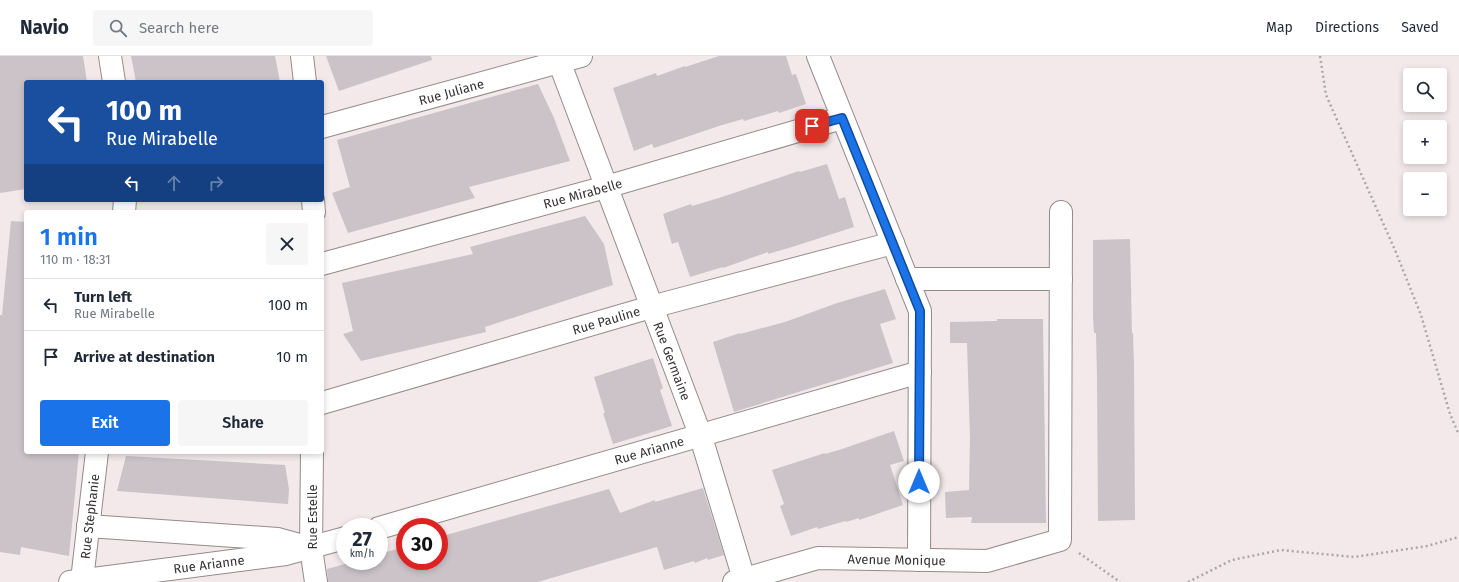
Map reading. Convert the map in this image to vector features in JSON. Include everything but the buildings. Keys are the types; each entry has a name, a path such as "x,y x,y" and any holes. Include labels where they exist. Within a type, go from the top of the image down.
{"street":[{"path":"110,56 114,80"},
{"path":"302,56 306,80"},
{"name":"Rue Juliane","path":"324,126 558,59 581,56"},
{"path":"818,56 920,311 919,560"},
{"name":"Rue Germaine","path":"558,59 700,434 739,580"},
{"name":"Rue Mirabelle","path":"324,263 606,187 842,118"},
{"path":"1060,540 1061,212"},
{"name":"Rue Pauline","path":"324,402 651,307 893,243"},
{"path":"907,279 1061,279"},
{"name":"Rue Arianne","path":"388,525 700,434 920,372"},
{"name":"Rue Stephanie","path":"76,581 88,526 97,454"},
{"name":"Rue Estelle","path":"312,454 311,548 316,582"},
{"path":"88,526 278,539 311,548"},
{"name":"Avenue Monique","path":"739,580 818,558 988,561 1060,540"},
{"name":"Rue Arianne","path":"76,581 286,554 336,541"}],"path":[{"path":"1320,56 1326,95 1395,250 1421,315 1450,414 1459,435"},
{"path":"1188,582 1232,560 1281,550 1354,557 1428,546 1459,537"},
{"path":"1060,540 1120,582"}],"route":[{"path":"812,126 842,118 920,311 919,482"}]}
